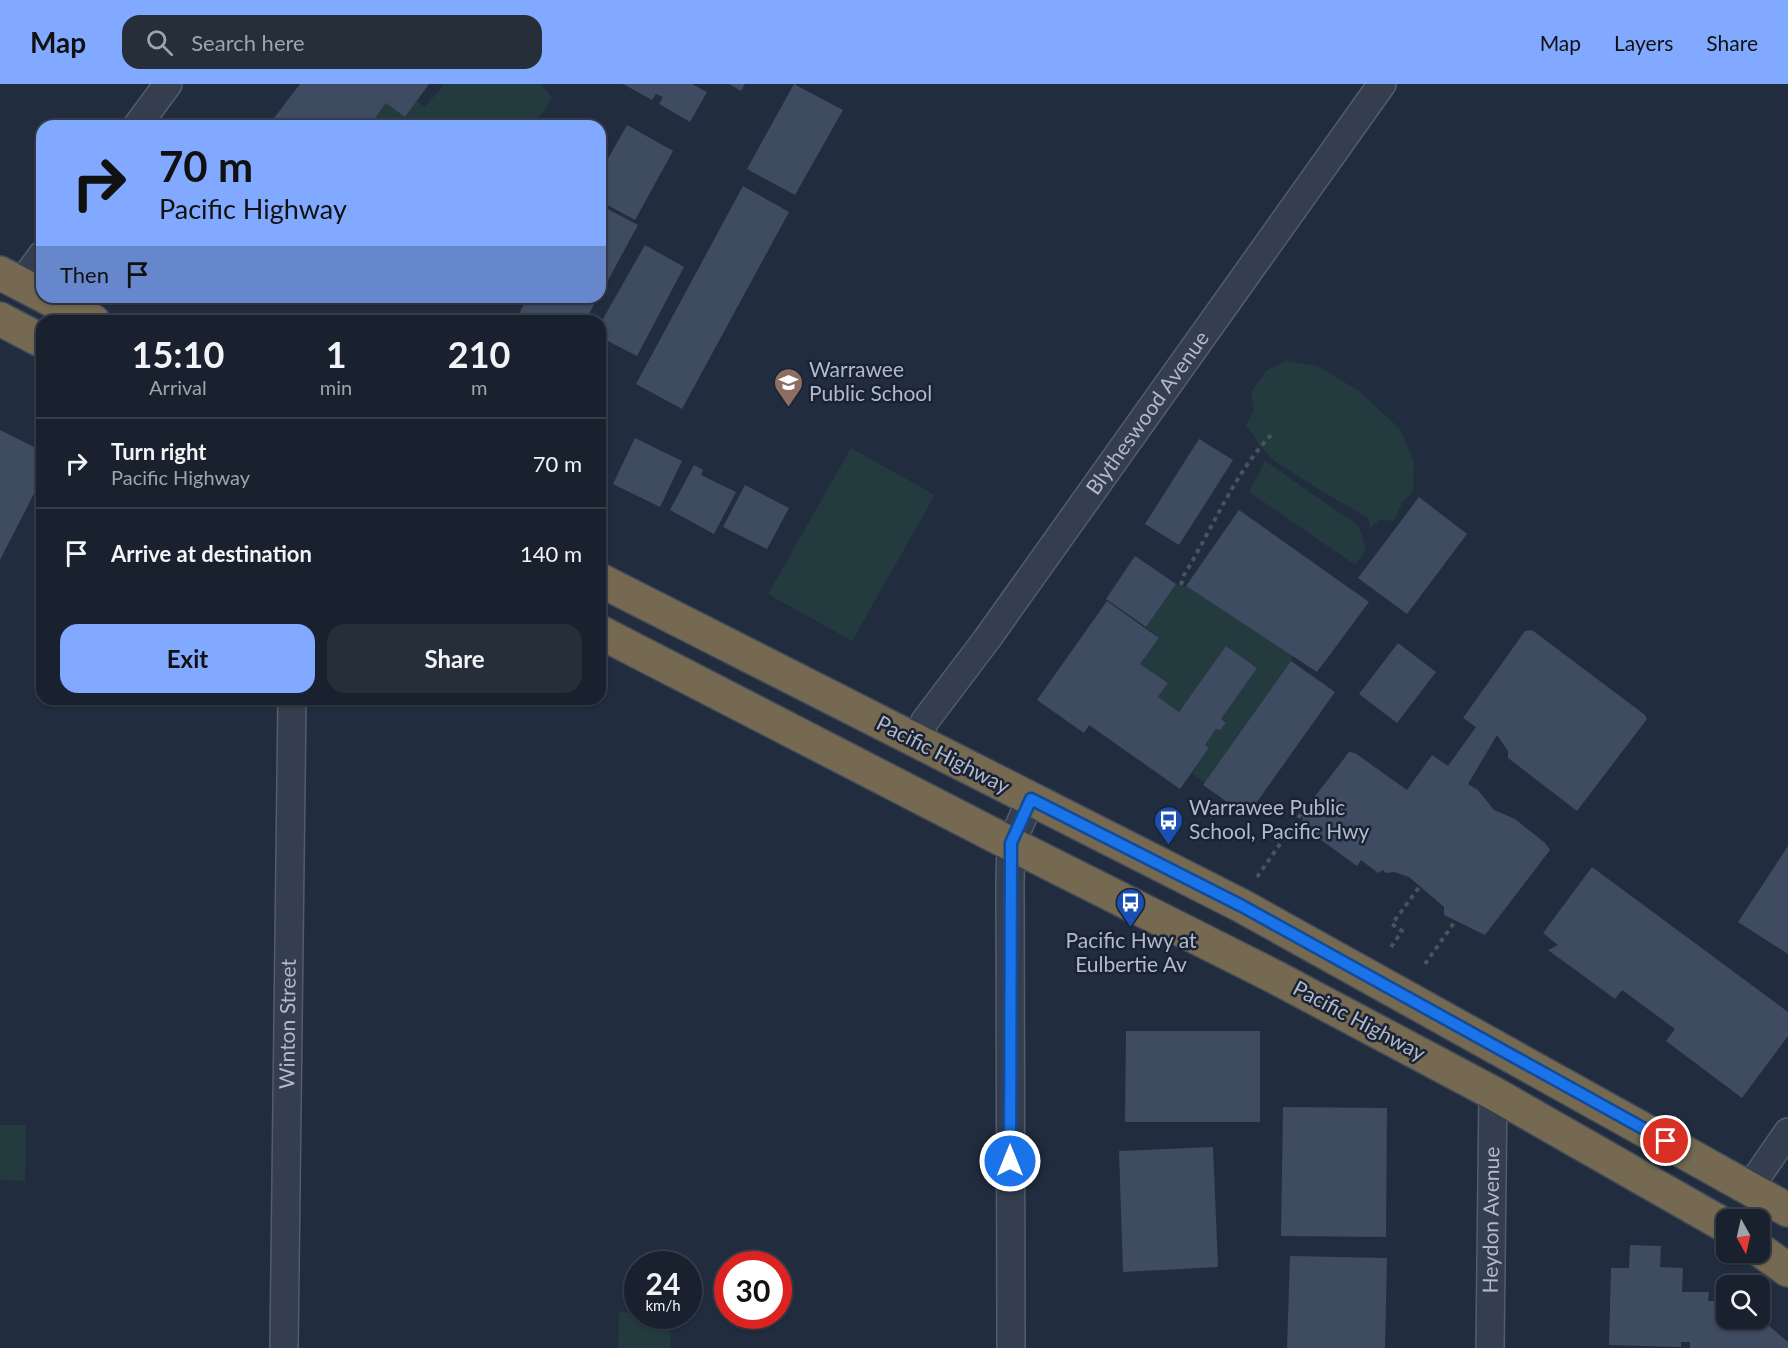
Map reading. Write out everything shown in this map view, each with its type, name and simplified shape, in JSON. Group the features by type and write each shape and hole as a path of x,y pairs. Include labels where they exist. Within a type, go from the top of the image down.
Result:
{"highway":[{"path":"58,303 81,315"},
{"path":"0,319 36,338"},
{"name":"Pacific Highway","path":"606,583 1242,906 1788,1210"},
{"name":"Pacific Highway","path":"606,635 1229,952 1493,1093 1716,1220"},
{"path":"1770,1257 1788,1270"}],"street":[{"path":"141,120 168,84"},
{"name":"Blytheswood Avenue","path":"916,741 925,721 994,629 1382,84"},
{"path":"27,287 36,268"},
{"name":"Winton Street","path":"284,1348 292,705"},
{"path":"1011,1348 1011,843 1031,799"},
{"name":"Heydon Avenue","path":"1490,1348 1493,1093"},
{"path":"1750,1187 1788,1132"}],"path":[{"path":"1181,585 1184,575 1246,465 1274,432"},
{"path":"1255,880 1300,814"},
{"path":"1391,947 1402,931 1392,924 1420,886"},
{"path":"1425,964 1456,920"}],"green space":[{"path":"444,84 541,84 552,98 537,120 373,120 386,103 405,117 416,101 425,107"},
{"path":"1285,361 1318,366 1359,391 1400,429 1414,461 1413,492 1401,503 1394,521 1380,520 1370,527 1368,518 1272,459 1260,446 1246,425 1254,411 1251,391 1266,371"},
{"path":"851,448 935,495 852,641 768,594"},
{"path":"1265,461 1359,526 1366,550 1355,565 1249,492"},
{"path":"1176,584 1186,586 1293,656 1205,783 1192,773 1209,749 1205,745 1216,729 1220,730 1226,723 1221,719 1257,668 1226,646 1179,712 1158,697 1168,683 1140,664 1159,638 1146,627"},
{"path":"0,1125 26,1125 25,1181 0,1180"},
{"path":"619,1312 624,1312 624,1329 671,1329 670,1348 618,1348"}],"building":[{"path":"300,84 429,84 405,117 386,103 373,120 277,120 274,118"},
{"path":"623,84 692,84 707,92 690,122 659,104 663,97 656,94 652,100"},
{"path":"729,84 745,84 741,91"},
{"path":"794,84 843,110 795,195 747,169"},
{"path":"627,125 673,151 635,220 606,204 606,162"},
{"path":"743,186 789,212 682,409 636,384"},
{"path":"606,208 638,225 606,284"},
{"path":"645,245 684,267 637,356 606,340 605,315"},
{"path":"525,303 595,303 588,315 518,315"},
{"path":"0,430 36,448 36,490 0,560"},
{"path":"635,438 682,461 660,507 613,484"},
{"path":"1199,439 1233,460 1179,545 1145,524"},
{"path":"694,465 703,470 701,475 736,492 714,534 670,510"},
{"path":"745,485 789,508 767,549 723,527"},
{"path":"1419,497 1467,534 1407,614 1358,578"},
{"path":"1239,510 1369,602 1317,672 1186,586"},
{"path":"1135,556 1176,584 1146,627 1106,599"},
{"path":"1107,601 1159,638 1140,664 1168,683 1158,697 1179,712 1226,646 1257,668 1221,719 1226,723 1220,730 1216,729 1205,745 1209,748 1180,789 1089,725 1084,733 1037,700"},
{"path":"1532,630 1645,715 1647,719 1577,811 1508,758 1508,751 1497,735 1468,784 1478,790 1494,810 1515,819 1545,843 1550,850 1485,935 1444,915 1444,907 1409,877 1394,872 1386,873 1383,870 1378,873 1361,860 1357,866 1302,826 1303,812 1349,752 1355,753 1407,790 1432,755 1448,766 1476,727 1463,718 1525,631"},
{"path":"1398,643 1436,672 1397,723 1359,694"},
{"path":"1291,661 1335,692 1247,816 1203,785"},
{"path":"1788,846 1788,954 1738,922"},
{"path":"1592,867 1788,1012 1788,1036 1742,1098 1666,1041 1675,1029 1622,990 1615,999 1548,950 1558,945 1543,933"},
{"path":"1126,1031 1260,1031 1260,1122 1125,1122"},
{"path":"1283,1107 1387,1108 1386,1237 1281,1236"},
{"path":"1213,1147 1218,1267 1123,1272 1119,1151"},
{"path":"1630,1245 1661,1246 1660,1267 1683,1268 1682,1292 1709,1292 1708,1301 1716,1301 1716,1329 1770,1329 1770,1327 1788,1342 1788,1348 1690,1348 1690,1342 1681,1342 1681,1347 1609,1345 1611,1268 1629,1268"},
{"path":"1290,1256 1387,1258 1385,1348 1287,1348"}],"place":[{"name":"Warrawee Public School","path":"788,408"},
{"name":"Warrawee Public School, Pacific Hwy","path":"1168,846"},
{"name":"Pacific Hwy at Eulbertie Av","path":"1131,928"}],"route":[{"path":"1010,1161 1011,843 1031,799 1242,906 1666,1141"}]}
